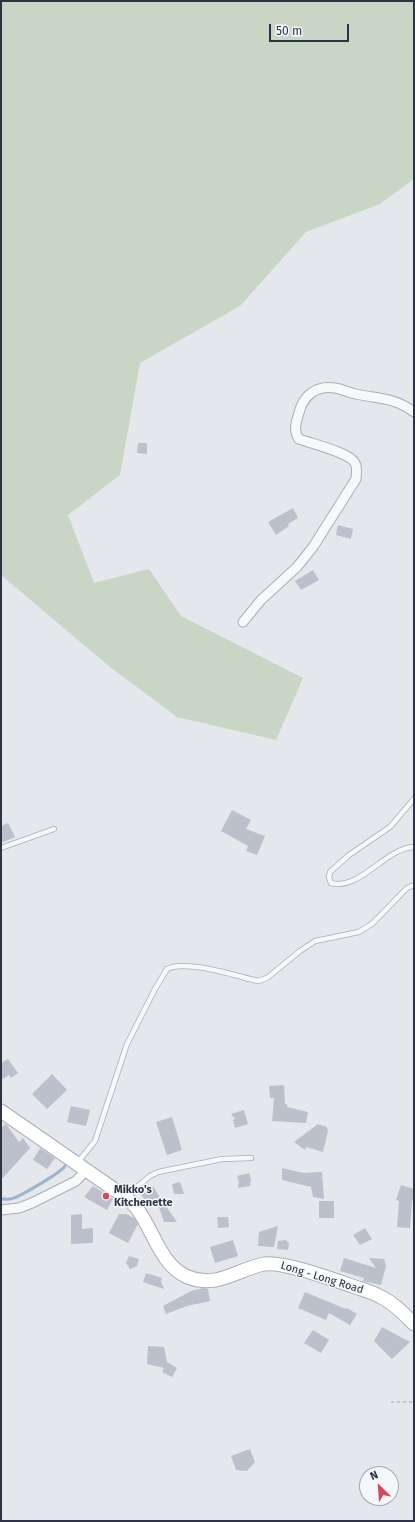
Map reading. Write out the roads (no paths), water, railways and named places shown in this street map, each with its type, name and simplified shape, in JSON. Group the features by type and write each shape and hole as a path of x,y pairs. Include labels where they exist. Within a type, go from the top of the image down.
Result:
{"main road":[{"name":"Long - Long Road","path":"1,1111 125,1197 139,1210 166,1258 176,1269 188,1277 198,1280 219,1280 262,1264 278,1264 320,1275 380,1296 393,1305 414,1324"}],"street":[{"path":"243,622 261,600 296,567 313,547 356,479 356,466 354,461 347,455 302,440 297,436 296,423 304,399 313,391 324,387 336,388 354,394 389,399 414,412"},
{"path":"1,1210 19,1208 32,1203 76,1181 82,1166"}],"lane":[{"path":"414,799 390,827 349,855 330,872 331,883 342,885 366,873 397,851 407,847 414,847"},
{"path":"1,848 54,829"},
{"path":"82,1166 95,1141 127,1044 167,969 190,965 258,981 261,980 266,978 312,943 359,932 373,923 407,888 414,885"},
{"path":"125,1197 150,1176 158,1172 222,1159 251,1158"}],"waterway":[{"path":"1,1199 11,1199 18,1196 50,1178 65,1166"}],"place":[{"name":"Mikko's Kitchenette","path":"106,1196"}]}
